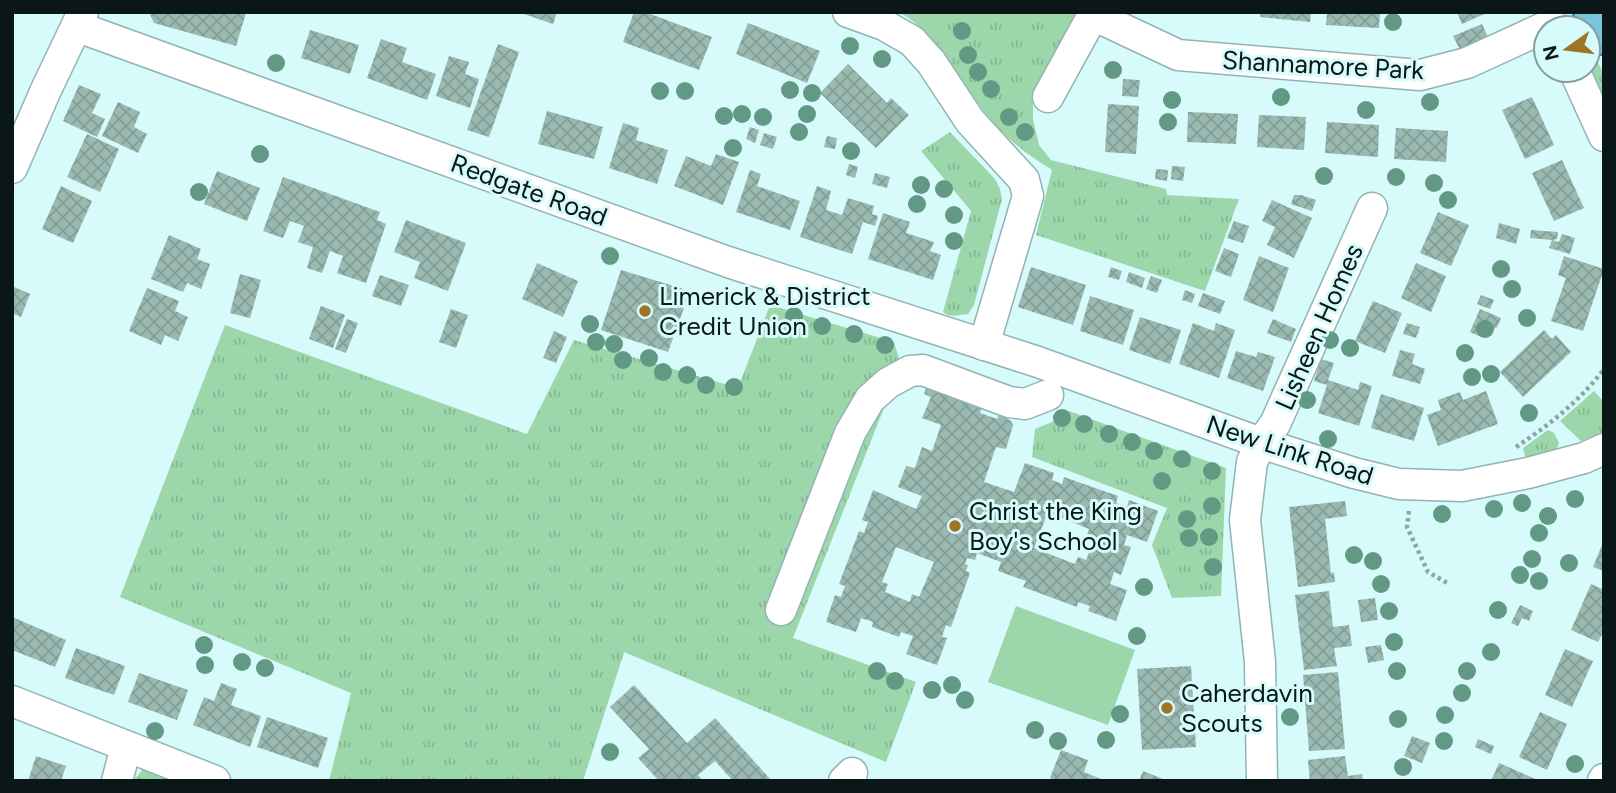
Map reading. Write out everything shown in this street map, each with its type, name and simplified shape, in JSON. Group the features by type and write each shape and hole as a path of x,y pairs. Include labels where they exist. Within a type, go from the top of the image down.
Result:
{"main road":[{"path":"1593,12 1604,35"}],"street":[{"path":"848,12 884,25 912,41 931,62 970,121 1024,180 1028,196 984,345"},
{"name":"Shannamore Park","path":"1048,97 1094,14 1178,55 1420,75 1467,63 1532,30"},
{"path":"12,168 80,20"},
{"name":"Redgate Road","path":"80,20 737,265 984,345"},
{"path":"1580,84 1604,136"},
{"name":"Lisheen Homes","path":"1262,781 1263,712 1260,662 1245,520 1252,462 1261,443 1275,424 1372,208"},
{"name":"New Link Road","path":"984,345 1261,443 1353,473 1399,484 1478,484 1584,458 1604,449"},
{"path":"781,610 850,433 870,399 888,383 910,371 923,370 1009,402 1025,404 1048,395"},
{"path":"12,701 215,781"},
{"path":"117,781 126,747"}],"path":[{"path":"1506,453 1551,421 1592,384 1604,369"},
{"path":"1411,485 1407,527 1428,572 1449,584"}],"green space":[{"path":"899,12 1079,12 1033,100 1033,119 1039,145 1051,160 1166,189 1167,195 1239,199 1205,291 1036,235 1052,170 1000,131 937,45"},
{"path":"1602,71 1604,75 1604,126 1592,84 1602,84"},
{"path":"950,132 995,179 1002,199 974,305 968,314 954,316 943,312 971,211 921,151"},
{"path":"770,305 894,342 901,365 793,638 916,682 886,762 624,652 583,781 329,781 351,693 120,597 225,325 527,434 574,340 738,388"},
{"path":"1594,391 1604,402 1604,432 1581,441 1560,421"},
{"path":"1066,410 1226,468 1221,596 1172,598 1152,545 1167,508 1032,457 1035,429 1052,422"},
{"path":"1548,430 1554,433 1559,443 1557,449 1530,459 1525,456 1523,448"},
{"path":"1016,606 1135,650 1108,725 988,682"},
{"path":"143,769 152,770 181,781 133,781"}],"building":[{"path":"149,12 246,13 236,46 154,23"},
{"path":"518,12 557,12 553,24"},
{"path":"634,12 645,12 712,37 699,70 623,42"},
{"path":"1261,12 1311,12 1310,22 1260,17"},
{"path":"1327,12 1380,12 1379,28 1326,25"},
{"path":"1457,12 1489,12 1462,24"},
{"path":"748,23 820,51 807,83 736,54"},
{"path":"1482,24 1488,37 1460,50 1453,36"},
{"path":"310,30 359,45 350,74 301,58"},
{"path":"381,39 407,48 402,62 436,74 427,100 367,78"},
{"path":"498,44 519,52 489,137 467,130"},
{"path":"449,56 469,62 465,74 479,79 470,108 436,96"},
{"path":"848,64 887,103 891,98 909,115 876,148 820,93"},
{"path":"1123,79 1140,80 1138,97 1122,96"},
{"path":"79,85 101,94 92,113 105,119 97,137 63,121"},
{"path":"1532,97 1554,145 1525,159 1502,110"},
{"path":"118,102 140,112 134,127 147,134 138,153 102,136"},
{"path":"1108,104 1139,106 1136,154 1105,152"},
{"path":"547,111 603,127 594,159 538,144"},
{"path":"1188,112 1238,114 1236,144 1187,142"},
{"path":"1259,115 1306,117 1304,150 1257,147"},
{"path":"1327,122 1379,125 1378,157 1325,153"},
{"path":"623,123 639,128 636,140 668,150 657,184 609,168"},
{"path":"750,127 759,130 755,143 746,139"},
{"path":"1396,128 1448,131 1446,162 1394,159"},
{"path":"764,133 777,137 773,149 760,145"},
{"path":"87,134 119,149 100,192 67,177"},
{"path":"827,136 837,138 835,149 824,147"},
{"path":"716,154 739,162 723,205 674,186 686,156 711,166"},
{"path":"1562,160 1584,208 1554,221 1532,173"},
{"path":"849,164 858,167 855,178 846,175"},
{"path":"1172,166 1185,167 1183,181 1171,179"},
{"path":"1156,169 1168,170 1167,181 1155,179"},
{"path":"750,170 761,174 757,186 800,201 790,230 736,212"},
{"path":"217,171 260,188 247,221 204,204"},
{"path":"875,173 890,177 887,188 872,184"},
{"path":"283,177 380,212 377,220 386,224 366,283 337,273 343,256 330,251 322,273 307,268 313,247 298,242 304,226 290,221 283,238 263,231"},
{"path":"61,186 92,201 73,243 42,229"},
{"path":"817,186 831,191 826,210 842,215 848,198 874,206 872,214 878,216 875,226 863,222 852,254 800,237"},
{"path":"1294,195 1316,200 1312,211 1291,204"},
{"path":"1272,200 1312,218 1294,258 1267,245 1275,227 1262,221"},
{"path":"1438,212 1469,225 1451,266 1420,253"},
{"path":"883,213 910,222 906,233 934,242 930,251 941,255 933,280 868,259"},
{"path":"406,220 466,243 448,291 414,278 420,262 394,252"},
{"path":"1234,221 1249,226 1243,243 1227,238"},
{"path":"1499,223 1520,229 1516,244 1496,238"},
{"path":"1531,230 1558,232 1557,239 1530,238"},
{"path":"1562,234 1575,238 1570,254 1549,248 1552,240 1559,242"},
{"path":"169,235 201,249 197,259 210,264 201,289 187,283 183,292 151,279"},
{"path":"1224,248 1239,254 1231,277 1215,271"},
{"path":"1259,256 1289,268 1273,312 1243,300"},
{"path":"1564,256 1604,269 1583,331 1551,321 1566,278 1558,275"},
{"path":"537,263 578,281 563,317 522,299"},
{"path":"1416,263 1446,276 1431,312 1401,298"},
{"path":"1031,267 1086,285 1073,325 1018,307"},
{"path":"1111,267 1122,271 1119,280 1108,277"},
{"name":"Limerick & District Credit Union","path":"621,270 690,291 668,352 601,330"},
{"path":"1129,272 1145,278 1142,288 1126,282"},
{"path":"240,274 261,280 250,318 230,313"},
{"path":"380,275 409,285 401,306 372,296"},
{"path":"1151,276 1162,280 1157,293 1146,289"},
{"path":"12,286 30,294 21,317 12,313"},
{"path":"147,288 179,301 175,311 188,317 178,341 165,335 161,345 129,331"},
{"path":"1185,290 1195,294 1192,303 1182,300"},
{"path":"1203,293 1225,301 1220,314 1198,306"},
{"path":"1481,295 1494,300 1490,309 1477,304"},
{"path":"1090,296 1134,310 1123,345 1080,331"},
{"path":"1373,301 1402,313 1385,353 1355,341"},
{"path":"321,306 345,315 333,348 309,339"},
{"path":"451,309 468,315 456,348 439,342"},
{"path":"1480,309 1501,318 1497,327 1481,337 1470,332"},
{"path":"1140,317 1181,330 1170,364 1129,350"},
{"path":"347,319 358,323 346,353 335,349"},
{"path":"1273,319 1296,329 1291,342 1267,333"},
{"path":"1193,323 1214,331 1216,323 1235,330 1219,378 1179,364"},
{"path":"1407,323 1420,327 1416,338 1403,334"},
{"path":"1544,330 1552,339 1556,335 1571,352 1523,397 1500,372"},
{"path":"554,331 567,337 556,363 543,358"},
{"path":"1400,350 1415,354 1412,364 1425,369 1420,384 1392,376"},
{"path":"1236,351 1256,357 1258,352 1275,357 1263,391 1227,378"},
{"path":"1321,359 1334,363 1328,380 1358,390 1360,382 1372,386 1359,426 1318,413 1327,385 1314,381"},
{"name":"Christ the King Boy's School","path":"927,386 982,408 980,413 997,419 1000,414 1011,421 1013,425 1006,449 996,447 984,482 1014,492 1025,463 1054,473 1052,480 1062,484 1064,477 1118,496 1116,503 1127,507 1129,500 1158,511 1147,542 1127,535 1124,545 1131,547 1121,575 1114,572 1110,584 1127,590 1116,621 1088,611 1090,606 1078,602 1077,607 1023,587 1026,581 998,571 1001,562 977,553 975,560 967,558 966,571 970,573 951,627 946,625 942,637 947,638 937,665 906,654 913,636 901,632 899,637 872,627 873,622 861,618 856,632 826,622 835,595 841,597 845,586 839,584 859,531 864,533 868,522 862,520 873,490 916,509 922,496 898,487 906,466 915,468 922,447 932,451 941,425 922,418 931,397 924,394","holes":["1048,512 1089,529 1087,535 1095,538 1086,560 1078,557 1075,564 1034,548","896,547 934,562 919,597 912,594 910,602 885,592 888,584 882,582"]},
{"path":"1486,391 1498,424 1438,446 1427,415 1441,410 1438,400 1460,392 1463,400"},
{"path":"1381,394 1424,408 1414,441 1371,428"},
{"path":"1345,501 1347,516 1325,519 1331,574 1334,572 1335,582 1298,587 1289,507"},
{"path":"1604,540 1604,571 1593,567"},
{"path":"1591,584 1604,590 1604,630 1598,642 1571,630"},
{"path":"1329,591 1333,627 1349,625 1352,646 1334,648 1337,666 1304,670 1295,595"},
{"path":"1375,598 1378,620 1361,622 1358,600"},
{"path":"1520,605 1533,611 1529,621 1522,618 1518,626 1511,623"},
{"path":"12,617 66,640 55,667 12,650"},
{"path":"1381,645 1384,660 1368,663 1365,647"},
{"path":"76,648 125,666 114,695 65,678"},
{"path":"1565,649 1593,661 1572,707 1545,695"},
{"name":"Caherdavin Scouts","path":"1191,666 1196,747 1142,750 1137,669"},
{"path":"1338,672 1345,749 1309,751 1303,675"},
{"path":"139,673 188,690 177,720 128,702"},
{"path":"221,683 237,689 231,705 261,716 250,747 193,725 204,697 214,701"},
{"path":"634,685 687,743 715,718 772,781 733,781 715,761 698,775 703,781 659,781 638,758 649,749 610,707"},
{"path":"1540,712 1567,724 1547,770 1519,757"},
{"path":"267,717 328,738 318,768 257,747"},
{"path":"1412,736 1430,743 1422,763 1404,756"},
{"path":"1478,739 1494,746 1491,754 1475,747"},
{"path":"1061,750 1088,760 1084,772 1106,781 1054,781 1050,778"},
{"path":"36,756 66,766 61,781 28,781"},
{"path":"1345,756 1348,776 1362,774 1363,781 1310,781 1308,760"},
{"path":"1499,763 1540,781 1491,781"},
{"path":"1143,771 1168,781 1139,781"}],"place":[{"name":"Limerick & District Credit Union","path":"645,311"},
{"name":"Christ the King Boy's School","path":"955,526"},
{"name":"Caherdavin Scouts","path":"1167,708"}]}
